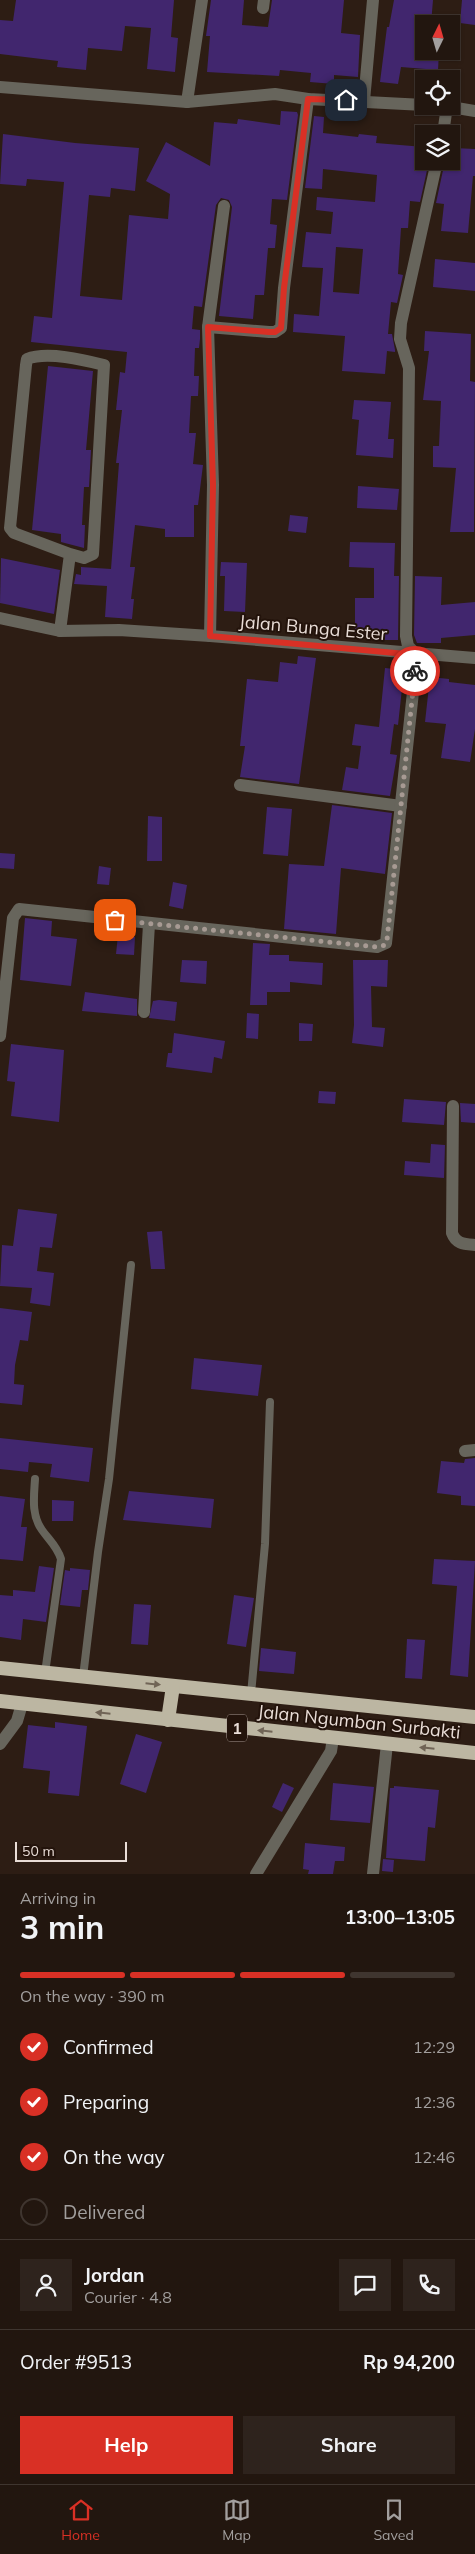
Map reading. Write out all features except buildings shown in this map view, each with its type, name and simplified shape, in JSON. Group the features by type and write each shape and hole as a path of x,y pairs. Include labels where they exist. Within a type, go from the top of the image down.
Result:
{"highway":[{"name":"Jalan Ngumban Surbakti","path":"0,1668 475,1717"},
{"path":"168,1720 173,1686"},
{"name":"Jalan Ngumban Surbakti","path":"0,1701 475,1753"}],"street":[{"path":"187,102 202,0"},
{"path":"364,101 374,0"},
{"path":"0,87 187,102 275,94 308,99 415,104"},
{"path":"208,327 269,332 275,332 281,328 284,288 308,99"},
{"path":"460,108 475,110"},
{"path":"0,1036 13,918 16,911 30,909 149,924 383,946 387,940 417,655 408,646 406,636 409,368 400,339 401,323 435,170"},
{"path":"210,636 213,485 208,327 224,206"},
{"path":"33,356 60,356 104,365 93,554 84,558 70,554 14,533 10,528 26,365 27,359 33,356"},
{"path":"60,631 70,554"},
{"name":"Jalan Bunga Ester","path":"0,618 60,631 119,630 210,636 417,655 475,658"},
{"path":"240,785 401,806"},
{"path":"144,1012 149,924"},
{"path":"453,1106 452,1233 456,1241 462,1244 475,1245"},
{"path":"0,1744 16,1721 22,1704"},
{"path":"256,1874 331,1751 333,1738"},
{"path":"374,1874 387,1744"}],"lane":[{"path":"83,1677 109,1479 131,1265"},
{"path":"251,1694 265,1544 270,1402"},
{"path":"35,1479 36,1518 41,1529 58,1548 61,1559 46,1673"}],"way so far":[{"path":"115,920 377,947 385,945 415,671"}],"route":[{"path":"346,100 308,99 284,288 281,328 275,332 269,332 208,327 213,485 210,636 417,655 415,671"}]}
